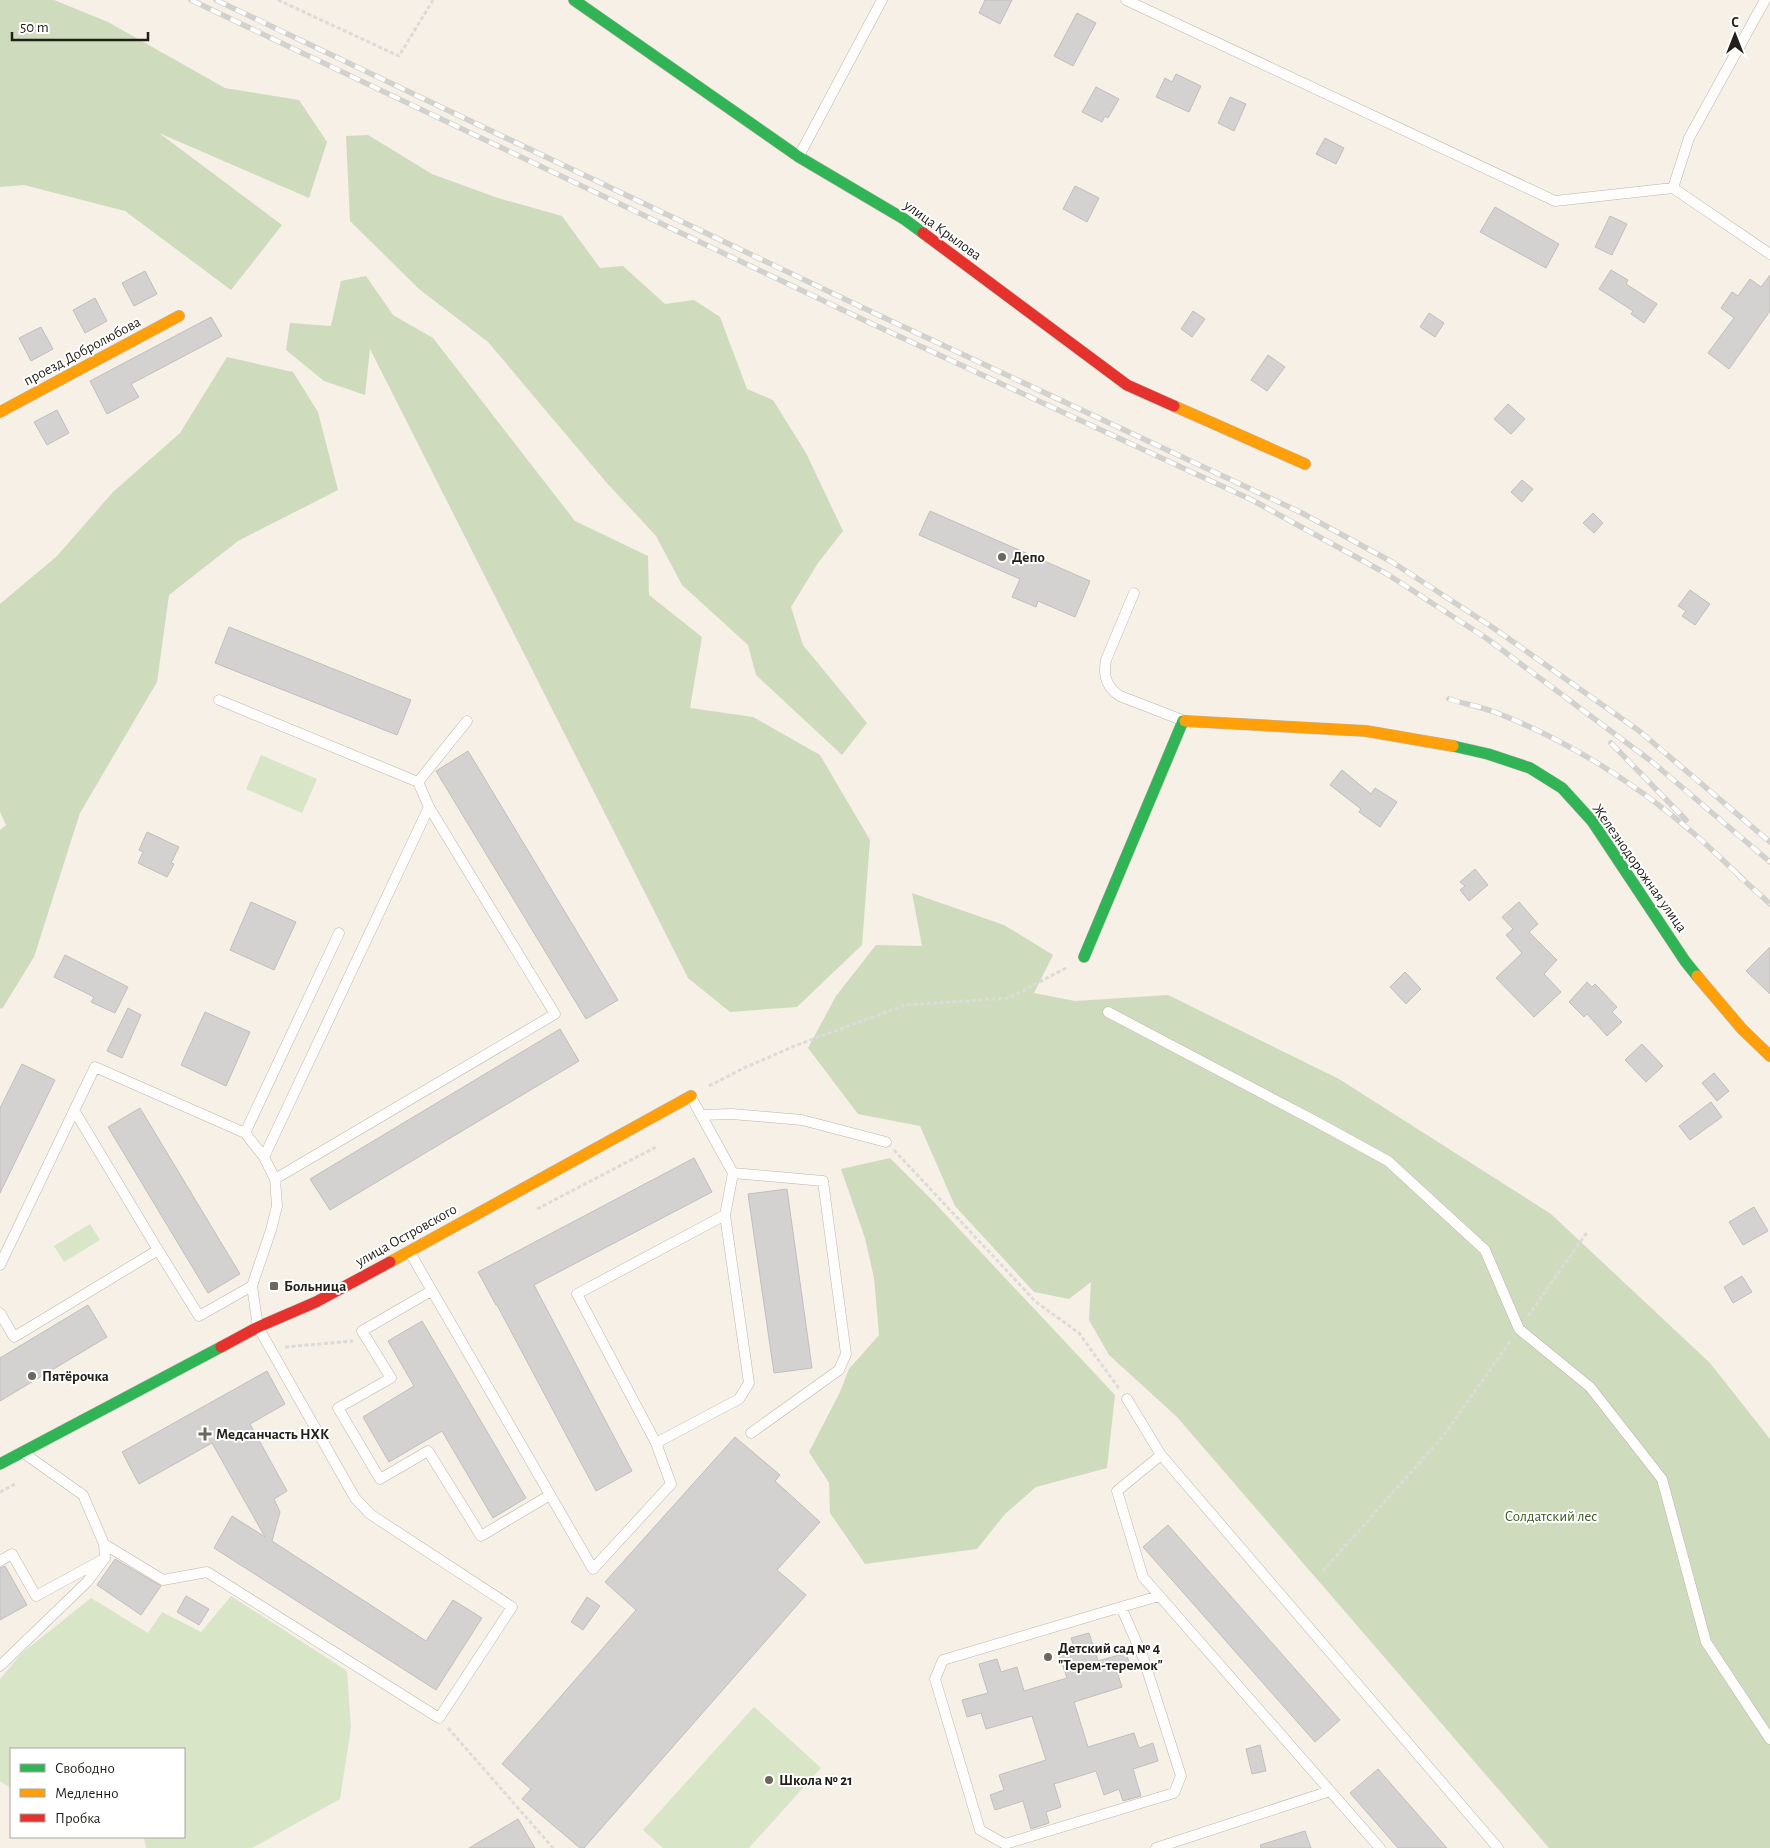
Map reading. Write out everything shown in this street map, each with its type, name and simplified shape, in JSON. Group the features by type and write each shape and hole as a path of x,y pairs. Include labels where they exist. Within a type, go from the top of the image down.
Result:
{"street":[{"name":"улица Крылова","path":"574,0 799,157 904,219 1127,385 1305,464"},
{"name":"проезд Добролюбова","path":"0,412 179,316"},
{"path":"1084,957 1183,720"},
{"name":"Железнодорожная улица","path":"1183,720 1366,731 1431,741 1488,754 1530,768 1562,788 1592,821 1686,961 1742,1029 1770,1056"},
{"name":"улица Островского","path":"0,1464 258,1327 316,1302 691,1096"}],"lane":[{"path":"799,157 882,0"},
{"path":"1126,0 1555,202 1673,188 1770,254"},
{"path":"1673,188 1689,138 1765,0"},
{"path":"1134,593 1106,660 1104,668 1107,682 1114,692 1120,696 1183,720"},
{"path":"220,700 418,782 429,806 555,1014 275,1179"},
{"path":"418,782 467,720"},
{"path":"264,1157 429,806"},
{"path":"245,1133 339,933"},
{"path":"1108,1012 1315,1120 1388,1161 1485,1250 1518,1330 1590,1387 1662,1479 1706,1642 1770,1739"},
{"path":"0,1265 95,1067 245,1133 264,1157 275,1179 275,1214 252,1286 258,1327 355,1498 370,1514 512,1607 439,1718 206,1572 163,1580 104,1544"},
{"path":"656,1443 738,1399 750,1383 725,1215 733,1173 691,1096"},
{"path":"74,1110 199,1316 252,1286"},
{"path":"701,1115 732,1114 802,1120 886,1142"},
{"path":"733,1173 823,1181 846,1354 839,1370 751,1433"},
{"path":"409,1250 593,1569 670,1484 656,1443 577,1294 725,1215"},
{"path":"0,1313 14,1337 158,1250"},
{"path":"431,1291 362,1331 391,1378 338,1408 380,1479 428,1451 481,1536 550,1495"},
{"path":"1127,1399 1161,1454 1498,1848"},
{"path":"0,1666 87,1582 105,1558 104,1544 83,1495 23,1452"},
{"path":"1161,1454 1117,1491 1143,1577 1380,1848"},
{"path":"0,1560 12,1554 36,1596 105,1558"},
{"path":"1121,1607 1143,1657 1181,1776 1174,1793 1005,1844 980,1830 935,1679 943,1660 1121,1607 1159,1596"},
{"path":"1156,1848 1330,1791"}],"path":[{"path":"278,0 399,56 432,0"},
{"path":"691,1096 744,1068 797,1044 904,1006 1009,998 1058,974 1084,957"},
{"path":"886,1142 1036,1302 1079,1333 1127,1399"},
{"path":"1323,1571 1444,1435 1588,1231"},
{"path":"270,1348 367,1340"},
{"path":"0,1492 23,1480"},
{"path":"439,1718 553,1848"}],"green space":[{"path":"0,0 54,0 108,22 225,88 299,100 327,142 309,198 159,133 282,225 231,290 125,211 24,185 0,187"},
{"path":"368,135 432,174 498,198 562,216 600,268 623,266 665,304 694,300 720,317 747,389 773,400 806,453 843,531 818,563 791,607 803,645 867,723 842,755 756,675 748,645 682,585 656,536 606,482 488,342 419,289 350,221 346,136"},
{"path":"366,276 393,315 433,338 575,521 648,556 649,595 702,637 690,708 753,717 820,755 870,840 862,945 797,1007 730,1012 688,978 370,349 365,395 324,381 286,350 290,323 331,326 341,281"},
{"path":"227,357 293,372 318,412 338,490 238,541 169,595 157,682 80,813 34,957 2,1009 0,1008 0,830 6,825 0,812 0,604 57,556 113,492 180,433"},
{"path":"261,755 317,779 302,813 246,789"},
{"name":"Солдатский лес","path":"912,893 1004,925 1053,955 1034,993 1075,1001 1168,995 1339,1079 1551,1214 1710,1363 1770,1439 1770,1848 1549,1848 1177,1417 1109,1355 1089,1320 1091,1282 1069,1299 1034,1292 955,1206 920,1126 858,1114 808,1048 836,996 876,945 922,946"},
{"path":"890,1158 931,1199 1115,1395 1107,1468 1036,1487 1005,1514 977,1549 865,1564 830,1513 829,1483 809,1452 840,1392 849,1369 879,1335 874,1278 865,1238 841,1169"},
{"path":"90,1224 100,1240 64,1262 54,1246"},
{"path":"231,1596 347,1671 351,1727 340,1799 252,1848 146,1848 144,1838 185,1838 185,1748 10,1748 10,1787 0,1781 0,1679 22,1653 91,1598 148,1633 162,1612 201,1632"},
{"path":"754,1707 821,1768 749,1848 663,1848 643,1830"}],"building":[{"path":"985,0 1012,0 1000,24 979,13"},
{"path":"1077,13 1096,23 1073,66 1054,56"},
{"path":"1176,74 1201,86 1189,112 1156,97 1165,78 1172,82"},
{"path":"1096,87 1119,99 1108,118 1105,116 1102,122 1082,112"},
{"path":"1230,97 1246,104 1234,131 1218,123"},
{"path":"1325,138 1344,148 1336,164 1316,154"},
{"path":"1075,186 1099,198 1087,222 1063,209"},
{"path":"1495,207 1559,244 1546,268 1480,232"},
{"path":"1610,216 1627,224 1612,255 1595,247"},
{"path":"1611,270 1628,280 1626,284 1657,304 1644,323 1631,314 1633,311 1599,289"},
{"path":"145,271 157,294 134,306 122,283"},
{"path":"1770,275 1770,311 1729,369 1708,353 1734,318 1721,308 1732,292 1738,296 1750,279 1761,287"},
{"path":"95,298 107,321 85,333 73,310"},
{"path":"1193,311 1205,319 1192,337 1181,329"},
{"path":"1429,313 1444,323 1435,337 1420,327"},
{"path":"211,317 222,336 131,384 139,397 107,414 90,381"},
{"path":"41,327 53,349 31,361 19,338"},
{"path":"1268,355 1285,367 1267,391 1251,380"},
{"path":"1508,404 1525,419 1511,434 1494,419"},
{"path":"57,410 69,433 47,445 34,422"},
{"path":"1522,480 1533,489 1522,502 1511,492"},
{"name":"Депо","path":"930,511 1090,581 1075,617 1038,601 1036,607 1012,597 1020,579 919,535"},
{"path":"1593,513 1603,523 1594,533 1583,523"},
{"path":"1690,590 1710,604 1695,625 1682,616 1686,611 1678,606"},
{"path":"229,627 411,700 397,735 215,663"},
{"path":"468,751 618,1000 586,1019 436,771"},
{"path":"1342,770 1371,794 1375,788 1397,802 1380,827 1359,812 1361,809 1330,785"},
{"path":"147,832 179,847 171,863 174,864 167,877 138,863 143,852 139,850"},
{"path":"1475,869 1488,885 1469,901 1460,890 1465,886 1460,882"},
{"path":"251,902 296,922 274,970 230,950"},
{"path":"1519,902 1538,924 1529,932 1557,960 1544,974 1561,992 1534,1017 1496,978 1522,953 1506,935 1513,929 1502,917"},
{"path":"1770,947 1770,994 1746,971"},
{"path":"65,955 128,987 115,1013 91,1002 94,997 54,977"},
{"path":"1405,972 1421,989 1406,1004 1390,987"},
{"path":"1587,982 1592,987 1595,984 1617,1007 1612,1012 1622,1022 1607,1036 1587,1014 1584,1017 1569,1002"},
{"path":"128,1008 141,1015 122,1058 107,1051"},
{"path":"205,1012 250,1032 226,1086 181,1065"},
{"path":"560,1029 579,1061 330,1210 310,1179"},
{"path":"1642,1044 1663,1066 1646,1082 1625,1060"},
{"path":"22,1064 55,1080 0,1193 0,1108"},
{"path":"1714,1073 1729,1091 1717,1101 1702,1083"},
{"path":"1711,1102 1722,1117 1690,1140 1679,1126"},
{"path":"140,1108 240,1274 208,1293 108,1127"},
{"path":"694,1158 712,1192 534,1285 632,1471 596,1491 478,1272"},
{"path":"787,1189 812,1368 774,1373 748,1194"},
{"path":"1754,1207 1768,1231 1743,1245 1729,1222"},
{"path":"1742,1276 1752,1292 1733,1303 1724,1287"},
{"path":"88,1305 107,1337 0,1401 0,1358"},
{"path":"422,1321 526,1498 493,1518 442,1431 389,1462 363,1417 414,1386 388,1341"},
{"path":"267,1371 285,1404 250,1424 287,1491 274,1499 280,1512 272,1541 426,1641 453,1600 482,1618 436,1690 214,1548 232,1516 265,1537 212,1443 139,1484 122,1452"},
{"path":"735,1437 780,1475 775,1481 820,1522 777,1570 806,1595 584,1848 580,1848 522,1799 531,1789 502,1764 636,1610 605,1582"},
{"path":"1168,1525 1340,1720 1315,1742 1143,1547"},
{"path":"115,1559 161,1586 141,1615 97,1585"},
{"path":"5,1566 27,1605 0,1620 0,1568"},
{"path":"186,1596 209,1609 199,1625 177,1612"},
{"path":"587,1597 600,1606 583,1630 571,1622"},
{"path":"1089,1633 1098,1661 1126,1653 1131,1668 1117,1672 1122,1687 1074,1702 1088,1747 1134,1733 1139,1748 1153,1743 1158,1761 1133,1769 1141,1796 1123,1801 1119,1789 1104,1795 1096,1771 1054,1784 1061,1807 1046,1812 1049,1823 1031,1829 1023,1801 995,1810 990,1795 1004,1790 999,1775 1046,1760 1032,1716 986,1729 981,1713 967,1717 962,1700 988,1693 979,1664 997,1659 1001,1672 1017,1667 1024,1691 1067,1678 1059,1655 1075,1650 1071,1638"},
{"path":"1260,1745 1266,1771 1252,1774 1246,1749"},
{"path":"1378,1769 1447,1848 1398,1848 1350,1793"},
{"path":"518,1819 535,1848 469,1848"},
{"path":"1305,1831 1311,1848 1261,1848 1260,1845"}],"railway":[{"path":"191,0 866,321 1252,500 1387,574 1486,638 1651,761 1770,862"},
{"path":"216,0 874,313 1302,513 1392,562 1492,627 1638,730 1770,842"},
{"path":"1449,699 1491,711 1523,724 1599,764 1670,814 1743,879"},
{"path":"1611,743 1686,820"},
{"path":"1737,874 1770,904"}],"traffic: fast":[{"path":"574,0 799,157 904,219 923,233"},
{"path":"1084,957 1183,721 1185,721"},
{"path":"1453,746 1488,754 1530,768 1562,788 1592,821 1685,961 1697,976"},
{"path":"0,1464 221,1347"}],"traffic: slow":[{"path":"0,412 179,316"},
{"path":"1174,406 1305,464"},
{"path":"1185,721 1366,731 1453,746"},
{"path":"1697,976 1742,1029 1770,1056"},
{"path":"390,1262 691,1096"}],"traffic: jam":[{"path":"923,233 1127,385 1174,406"},
{"path":"221,1347 258,1327 316,1302 390,1262"}],"place":[{"name":"Депо","path":"1002,557"},
{"name":"Больница","path":"274,1286"},
{"name":"Пятёрочка","path":"32,1376"},
{"name":"Медсанчасть НХК","path":"205,1434"},
{"name":"Детский сад № 4 \"Терем-теремок\"","path":"1048,1657"},
{"name":"Школа № 21","path":"769,1780"}]}
